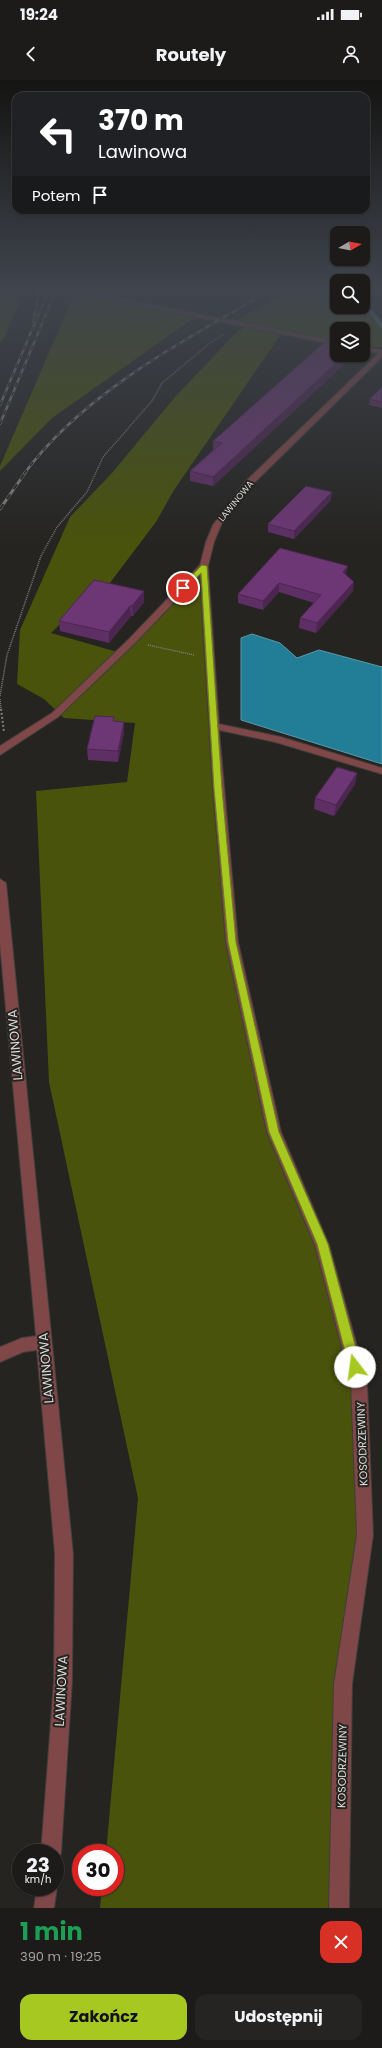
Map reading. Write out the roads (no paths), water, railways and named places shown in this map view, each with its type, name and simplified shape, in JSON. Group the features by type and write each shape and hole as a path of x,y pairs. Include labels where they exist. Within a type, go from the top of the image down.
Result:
{"street":[{"name":"LAWINOWA","path":"0,752 8,744 54,716 132,641 204,566 210,542 217,525 247,485 359,375"},
{"name":"KOSODRZEWINY","path":"204,566 214,726 232,942 274,1132 322,1244 360,1382 365,1535 344,1684 339,1908"},
{"path":"214,726 242,730 265,736 382,771"},
{"name":"LAWINOWA","path":"0,883 64,1554 63,1681 52,1844"},
{"path":"0,1355 22,1344 44,1342"},
{"path":"44,1908 46,1896"}],"water":[{"path":"252,634 280,643 297,658 319,650 382,667 382,764 241,720 241,638"}],"railway":[{"path":"0,405 13,375"},
{"path":"0,424 20,375"},
{"path":"24,474 48,445 76,418 106,393 131,375"},
{"path":"0,509 25,473"}]}
